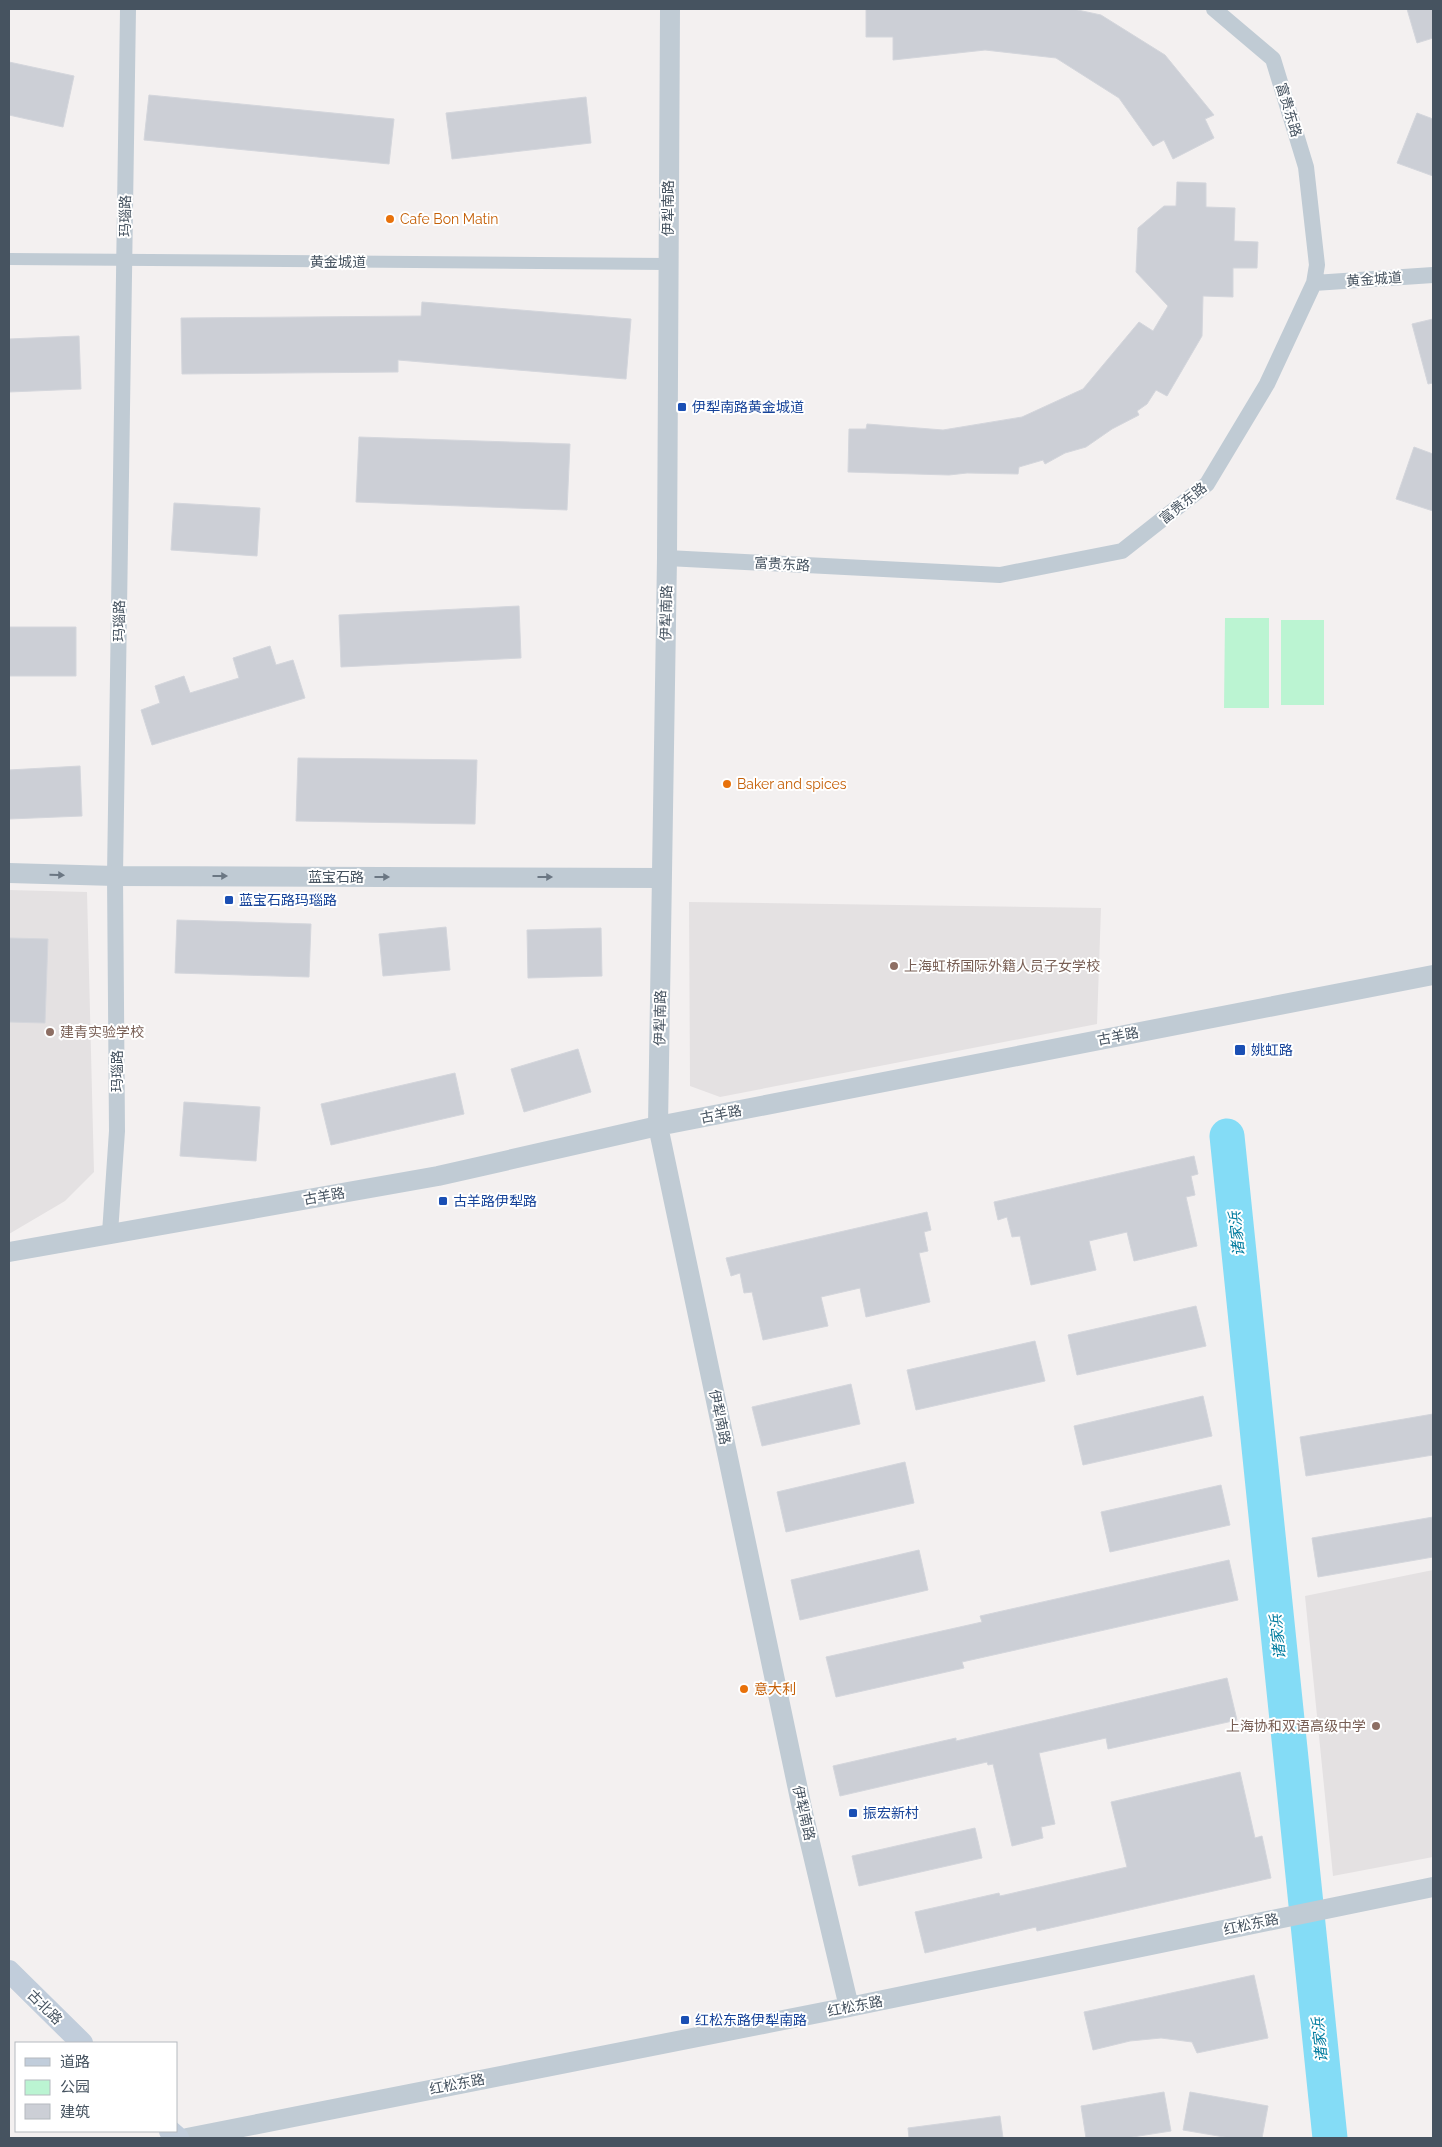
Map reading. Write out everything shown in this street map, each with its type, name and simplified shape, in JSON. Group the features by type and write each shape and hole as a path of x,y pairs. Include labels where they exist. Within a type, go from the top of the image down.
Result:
{"main road":[{"name":"古北路","path":"9,1971 81,2042"}],"street":[{"name":"玛瑙路","path":"110,1233 117,1130 115,876 128,9"},
{"name":"伊犁南路","path":"670,9 666,558 658,1126 803,1813 849,2007"},
{"name":"富贵东路","path":"666,558 1000,575 1122,551 1207,484 1267,384 1314,283 1317,265 1306,167 1273,59 1214,9"},
{"name":"黄金城道","path":"9,259 668,264"},
{"name":"黄金城道","path":"1314,283 1433,275"},
{"name":"蓝宝石路","path":"9,873 115,876 662,878"},
{"name":"古羊路","path":"9,1252 438,1176 658,1126 1433,975"},
{"name":"红松东路","path":"187,2138 849,2007 1433,1887"}],"shaded area":[{"name":"建青实验学校","path":"9,890 87,892 94,1172 65,1201 9,1234"},
{"name":"上海虹桥国际外籍人员子女学校","path":"689,902 1101,908 1097,1024 720,1097 690,1086"},
{"name":"上海协和双语高级中学","path":"1433,1570 1433,1857 1333,1876 1305,1596"}],"green space":[{"path":"1225,618 1269,618 1269,708 1224,708"},
{"path":"1281,620 1324,620 1324,705 1281,705"}],"building":[{"path":"866,9 1073,9 1101,15 1165,55 1214,115 1205,119 1214,138 1173,159 1164,140 1153,146 1119,98 1056,58 985,50 893,60 893,37 866,37"},
{"path":"1407,9 1433,9 1433,38 1417,43"},
{"path":"9,62 74,76 63,127 9,115"},
{"path":"149,95 394,119 389,164 144,140"},
{"path":"586,97 591,143 452,159 446,113"},
{"path":"1417,113 1433,119 1433,176 1397,163"},
{"path":"1177,182 1206,183 1206,207 1235,208 1234,241 1258,242 1257,268 1233,268 1233,297 1203,296 1202,336 1167,396 1156,390 1147,404 1137,411 1139,415 1112,429 1086,447 1065,453 1045,464 1043,460 1019,467 1018,474 967,473 949,475 848,472 849,429 866,429 867,424 943,430 1022,417 1083,389 1139,322 1153,331 1168,306 1136,272 1138,228 1164,206 1176,206"},
{"path":"422,302 631,319 626,379 398,360 398,372 182,374 181,318 421,316"},
{"path":"1433,319 1433,383 1428,384 1412,324"},
{"path":"79,336 81,389 9,392 9,339"},
{"path":"359,437 570,444 567,510 356,502"},
{"path":"1414,447 1433,454 1433,511 1396,499"},
{"path":"174,503 260,508 257,556 171,550"},
{"path":"519,606 521,658 341,667 339,615"},
{"path":"9,627 76,627 76,676 9,676"},
{"path":"270,646 276,665 293,660 305,698 152,745 141,710 160,703 155,686 184,676 190,693 239,678 233,658"},
{"path":"298,758 477,760 475,824 296,821"},
{"path":"80,766 82,816 9,819 9,770"},
{"path":"177,920 311,924 309,977 175,973"},
{"path":"446,927 450,970 383,976 379,934"},
{"path":"601,928 602,976 528,978 527,930"},
{"path":"9,938 48,939 45,1023 9,1022"},
{"path":"578,1049 591,1092 524,1112 511,1069"},
{"path":"455,1073 464,1114 331,1145 321,1104"},
{"path":"184,1102 260,1107 256,1161 180,1156"},
{"path":"1194,1156 1198,1174 1191,1176 1195,1195 1186,1197 1197,1246 1134,1261 1127,1232 1089,1241 1096,1270 1031,1285 1020,1236 1012,1237 1007,1217 998,1220 994,1202"},
{"path":"927,1212 931,1230 924,1232 928,1251 919,1253 930,1302 866,1317 860,1288 821,1297 828,1326 763,1340 752,1292 744,1293 740,1273 731,1276 726,1258"},
{"path":"1196,1306 1206,1346 1077,1375 1068,1335"},
{"path":"1035,1341 1045,1381 916,1410 907,1370"},
{"path":"851,1384 860,1424 762,1446 752,1407"},
{"path":"1203,1396 1212,1436 1083,1465 1074,1426"},
{"path":"1433,1414 1433,1455 1306,1476 1300,1437"},
{"path":"905,1462 914,1503 786,1532 777,1492"},
{"path":"1221,1485 1230,1525 1110,1552 1101,1512"},
{"path":"1433,1517 1433,1557 1318,1577 1312,1538"},
{"path":"919,1550 928,1590 800,1620 791,1580"},
{"path":"1229,1560 1238,1600 962,1662 964,1668 836,1697 826,1657 982,1622 980,1616"},
{"path":"1227,1678 1237,1720 1108,1749 1106,1738 1039,1753 1055,1824 1041,1827 1043,1838 1012,1846 993,1764 988,1765 987,1762 840,1796 833,1766 956,1738 956,1741"},
{"path":"1240,1772 1255,1838 1262,1836 1271,1878 1037,1931 1036,1927 925,1953 915,1912 999,1893 1000,1896 1127,1867 1111,1802"},
{"path":"975,1828 982,1858 859,1886 852,1856"},
{"path":"1254,1975 1268,2038 1197,2053 1192,2042 1161,2038 1130,2041 1093,2050 1084,2012"},
{"path":"1164,2092 1171,2131 1126,2138 1086,2138 1081,2106"},
{"path":"1190,2092 1268,2106 1262,2138 1230,2138 1183,2130"},
{"path":"1000,2116 1003,2138 909,2138 908,2128"}],"waterway":[{"name":"诸家浜","path":"1227,1136 1330,2138"}],"place":[{"name":"Cafe Bon Matin","path":"390,219"},
{"name":"伊犁南路黄金城道","path":"682,407"},
{"name":"Baker and spices","path":"727,784"},
{"name":"蓝宝石路玛瑙路","path":"229,900"},
{"name":"上海虹桥国际外籍人员子女学校","path":"894,966"},
{"name":"建青实验学校","path":"50,1032"},
{"name":"姚虹路","path":"1240,1050"},
{"name":"古羊路伊犁路","path":"443,1201"},
{"name":"意大利","path":"744,1689"},
{"name":"上海协和双语高级中学","path":"1376,1726"},
{"name":"振宏新村","path":"853,1813"},
{"name":"红松东路伊犁南路","path":"685,2020"}]}
